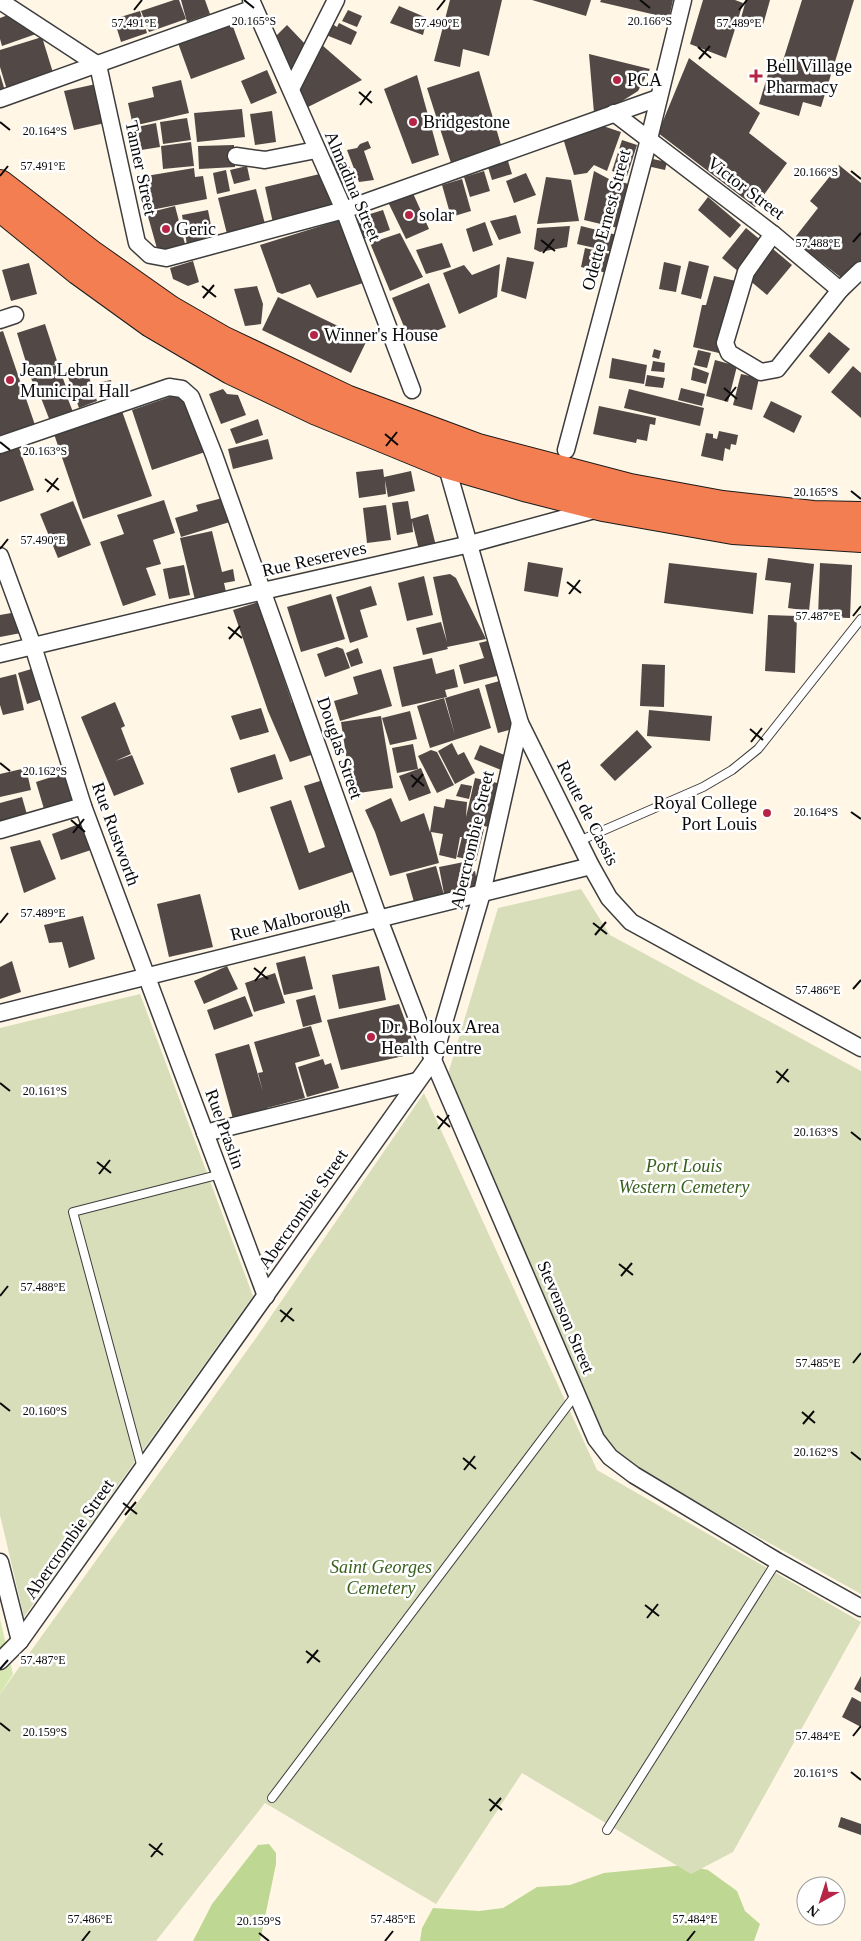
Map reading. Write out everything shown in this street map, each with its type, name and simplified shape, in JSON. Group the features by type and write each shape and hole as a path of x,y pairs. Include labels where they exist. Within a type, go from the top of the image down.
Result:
{"highway":[{"path":"0,170 170,310"},
{"path":"0,184 92,255 170,310 222,340 346,399 478,448 630,488 722,505 813,514 861,516"},
{"path":"0,207 79,271 151,323 231,370 317,411"},
{"path":"0,230 107,310 172,350 228,379 317,411 446,464 603,507 734,530 861,538"}],"street":[{"path":"291,89 336,0"},
{"name":"Odette Ernest Street","path":"566,450 649,139 683,0"},
{"path":"0,1 98,65"},
{"path":"0,100 98,65 253,4"},
{"name":"Almadina Street","path":"253,4 344,210 412,390"},
{"name":"Tanner Street","path":"98,65 137,243 150,255 166,258 344,210 658,98"},
{"name":"Victor Street","path":"614,113 773,234 840,290"},
{"path":"236,156 266,160 316,150"},
{"path":"773,234 746,272 725,343 729,353 761,372 777,368 840,290 861,270"},
{"path":"0,445 169,387 182,389 191,397 263,591"},
{"name":"Route de Cassis","path":"446,464 520,723 608,898 631,922 861,1048"},
{"name":"Rue Resereves","path":"0,654 470,544 603,507"},
{"path":"0,556 34,646"},
{"name":"Douglas Street","path":"263,591 379,919"},
{"name":"Rue Rustworth","path":"34,646 83,806 147,976"},
{"name":"Abercrombie Street","path":"0,1661 20,1641 433,1060 482,893 520,723"},
{"path":"0,830 83,806"},
{"name":"Rue Malborough","path":"0,1013 591,866"},
{"name":"Stevenson Street","path":"379,919 433,1060 596,1439 610,1457 634,1476 777,1561 861,1608"},
{"name":"Rue Praslin","path":"147,976 266,1296"},
{"path":"205,1133 417,1081"},
{"path":"0,1562 20,1641"}],"lane":[{"path":"579,841 702,787 732,770 758,749 861,619"},
{"path":"142,1470 72,1212 221,1174"},
{"path":"272,1798 577,1394"},
{"path":"607,1830 777,1561"}],"green space":[{"name":"Port Louis Western Cemetery","path":"581,889 610,935 861,1071 861,1594 607,1453 448,1074 498,908"},
{"path":"140,994 253,1296 24,1617 0,1515 0,1028"},
{"name":"Saint Georges Cemetery","path":"424,1093 597,1470 861,1622 733,1852 691,1874 522,1773 436,1904 265,1803 156,1941 0,1941 0,1694 256,1338"},
{"path":"0,1619 13,1674 0,1694"},
{"path":"269,1844 276,1853 276,1864 260,1941 193,1941 212,1904 258,1845"},
{"path":"685,1865 708,1870 737,1891 745,1911 760,1924 754,1941 420,1941 422,1928 433,1908 479,1911 503,1908 537,1887 570,1885 604,1873"}],"building":[{"path":"179,0 186,19 149,32 141,11"},
{"path":"181,0 205,0 210,14 187,22"},
{"path":"450,0 502,0 489,56 463,49 460,67 434,61"},
{"path":"532,0 591,0 586,16"},
{"path":"601,0 673,0 669,18 600,2"},
{"path":"703,0 735,0 743,3 726,58 690,44"},
{"path":"746,0 770,0 763,25 741,18"},
{"path":"802,0 854,0 821,107 803,102 799,116 759,104 771,64 781,67"},
{"path":"399,6 427,18 423,35 390,23"},
{"path":"348,10 362,16 357,27 342,21"},
{"path":"140,11 147,33 121,42 114,19"},
{"path":"8,15 36,34 2,46 0,18"},
{"path":"331,23 337,27 339,23 357,32 351,45 326,35"},
{"path":"232,24 245,59 191,79 178,43"},
{"path":"287,25 307,46 294,70 285,69 273,39"},
{"path":"42,37 54,76 7,90 0,67 0,50"},
{"path":"322,45 362,80 306,108 295,85"},
{"name":"PCA","path":"589,54 650,69 638,91 616,105 594,113"},
{"path":"689,58 760,113 749,133 787,163 755,207 658,133"},
{"path":"267,70 277,93 251,104 241,81"},
{"path":"479,71 501,145 451,163 427,88"},
{"path":"0,74 5,91 0,92"},
{"name":"Bridgestone","path":"417,75 439,155 412,164 384,89"},
{"path":"181,80 189,113 133,126 128,103 154,97 152,87"},
{"path":"96,84 105,123 74,130 64,91"},
{"path":"242,109 245,137 197,142 194,113"},
{"path":"272,111 276,142 255,145 250,114"},
{"path":"187,118 191,140 163,144 160,122"},
{"path":"156,123 160,147 135,151 132,128"},
{"path":"603,126 621,132 607,171 594,165 587,173 574,175 563,138"},
{"path":"622,140 637,145 627,176 612,171"},
{"path":"368,141 371,148 364,151 374,180 359,182 347,150 357,148 360,144"},
{"path":"191,142 194,166 163,169 161,146"},
{"path":"234,145 235,167 199,169 198,146"},
{"path":"343,152 355,180 339,186 328,158"},
{"path":"507,158 512,174 492,180 487,164"},
{"path":"648,158 667,162 665,170 647,166"},
{"path":"839,165 861,183 861,267 844,280 793,240 818,208 810,201"},
{"path":"247,166 250,180 234,184 230,170"},
{"path":"194,168 195,177 203,176 207,199 146,211 140,177"},
{"path":"226,170 230,191 217,194 213,173"},
{"path":"484,171 490,191 470,197 464,177"},
{"path":"594,171 609,179 633,185 622,229 584,220"},
{"path":"324,173 332,208 273,223 265,187"},
{"path":"526,173 536,195 514,203 506,181"},
{"path":"546,177 571,180 579,221 537,224"},
{"path":"462,179 471,211 451,217 442,185"},
{"path":"256,189 265,224 227,234 218,198"},
{"name":"solar","path":"412,191 429,229 406,239 387,200"},
{"path":"708,197 741,225 730,238 698,210"},
{"name":"Geric","path":"175,206 185,244 158,252 147,213"},
{"path":"208,210 214,241 187,245 182,215"},
{"path":"383,210 390,230 363,239 357,218"},
{"path":"516,215 521,233 499,240 490,221"},
{"path":"340,220 363,283 317,298 310,284 282,294 277,292 260,245"},
{"path":"485,222 493,245 473,252 466,229"},
{"path":"570,226 567,247 540,252 534,249 537,228"},
{"path":"581,226 617,235 613,252 577,244"},
{"path":"746,228 763,242 739,272 722,258"},
{"path":"400,233 423,277 390,291 370,243"},
{"path":"442,243 451,267 426,274 416,250"},
{"path":"585,248 610,254 607,273 581,267"},
{"path":"773,249 792,265 767,295 748,279"},
{"path":"507,257 534,262 526,299 501,291"},
{"path":"193,261 199,282 188,286 173,279 170,268"},
{"path":"689,261 709,266 701,299 681,294"},
{"path":"664,262 681,266 676,292 659,289"},
{"path":"29,263 37,294 11,301 2,270"},
{"path":"500,264 497,297 459,314 443,273 464,265 472,275"},
{"path":"714,276 736,281 719,353 693,347 702,305 706,305"},
{"path":"429,283 446,327 410,341 392,298"},
{"path":"257,286 263,304 261,324 245,326 234,289"},
{"name":"Winner's House","path":"278,297 367,340 351,373 262,330"},
{"path":"45,324 58,364 29,372 17,333"},
{"name":"Jean Lebrun Municipal Hall","path":"3,331 36,428 0,439 0,332"},
{"path":"829,332 850,349 829,374 809,356"},
{"path":"654,349 661,351 659,359 652,357"},
{"path":"698,350 711,353 707,368 694,365"},
{"path":"612,358 647,365 644,384 609,378"},
{"path":"715,360 737,366 728,402 706,396"},
{"path":"653,361 665,363 664,372 651,371"},
{"path":"58,364 66,387 38,397 30,375"},
{"path":"853,366 861,373 861,418 831,392"},
{"path":"693,367 709,373 706,384 691,380"},
{"path":"86,368 97,401 79,408 67,374"},
{"path":"741,374 759,378 752,410 733,405"},
{"path":"647,375 665,378 663,388 645,386"},
{"path":"111,380 115,396 104,399 101,382"},
{"path":"681,388 705,394 702,406 678,400"},
{"path":"64,389 73,412 50,421 41,398"},
{"path":"223,389 227,394 238,395 246,415 221,424 209,394"},
{"path":"629,389 704,408 700,426 624,408"},
{"path":"175,395 186,397 205,452 152,470 132,410"},
{"path":"771,401 802,416 794,433 763,417"},
{"path":"599,406 656,418 655,425 650,424 647,441 637,439 636,443 593,434"},
{"path":"122,411 152,496 83,519 54,434"},
{"path":"258,419 263,435 236,444 230,429"},
{"path":"719,431 738,435 736,445 731,444 730,450 725,448 723,461 701,456 706,433 713,434 713,438 717,439"},
{"path":"268,439 273,459 233,469 228,449"},
{"path":"19,448 34,490 0,502 0,454"},
{"path":"383,469 384,477 411,471 415,491 388,497 385,480 386,494 359,498 356,472"},
{"path":"226,497 233,521 181,537 175,518 198,511 196,505"},
{"path":"164,500 175,533 153,540 161,564 146,568 156,595 123,606 100,542 124,534 117,515"},
{"path":"73,501 91,545 58,558 40,514"},
{"path":"408,501 411,519 428,514 436,546 419,550 412,521 413,532 397,535 392,503"},
{"path":"386,505 391,540 367,543 363,508"},
{"path":"212,531 222,572 233,569 235,581 224,583 226,592 195,600 180,538"},
{"path":"768,558 814,564 809,611 788,608 791,583 765,580"},
{"path":"528,562 563,568 558,597 524,591"},
{"path":"669,563 757,573 753,614 664,603"},
{"path":"820,563 852,565 850,618 818,617"},
{"path":"184,565 190,595 169,599 163,569"},
{"path":"450,574 456,578 486,639 447,647 448,649 423,655 416,628 441,622 447,642 433,577"},
{"path":"424,576 433,615 407,621 398,583"},
{"path":"371,586 377,605 360,610 368,637 350,643 336,597"},
{"path":"331,594 345,639 301,652 287,607"},
{"path":"258,602 292,703 295,701 314,754 290,762 268,711 233,610"},
{"path":"17,612 21,633 0,637 0,615"},
{"path":"768,615 797,616 795,673 765,671"},
{"path":"491,640 501,675 464,684 459,665 484,658 479,643"},
{"path":"337,647 343,649 350,668 325,677 317,654"},
{"path":"358,648 363,663 351,667 346,653"},
{"path":"432,658 436,674 454,669 458,687 445,690 447,697 402,707 393,667"},
{"path":"642,664 665,665 664,707 640,706"},
{"path":"38,667 46,698 27,704 18,673"},
{"path":"381,669 392,706 340,721 334,701 358,694 353,677"},
{"path":"16,674 24,710 3,715 0,705 0,678"},
{"path":"503,680 516,728 498,733 485,685"},
{"path":"479,688 491,728 430,748 417,706 444,698 455,735 445,698"},
{"path":"115,702 125,726 121,728 131,754 115,761 132,755 144,784 114,796 81,717"},
{"path":"261,708 269,732 240,740 231,716"},
{"path":"649,710 712,716 710,741 647,736"},
{"path":"410,711 417,739 390,745 382,718"},
{"path":"381,716 393,788 352,794 341,722"},
{"path":"637,730 652,747 615,781 600,765"},
{"path":"452,743 458,755 464,752 475,773 455,784 438,751"},
{"path":"413,744 418,769 397,773 392,748"},
{"path":"480,745 512,758 506,772 474,759"},
{"path":"431,750 437,752 454,785 437,793 418,756"},
{"path":"275,754 283,779 238,793 230,768"},
{"path":"26,768 31,790 0,797 0,774"},
{"path":"421,768 431,793 409,801 399,776"},
{"path":"67,772 75,799 44,809 36,782"},
{"path":"475,778 502,784 492,828 472,823 472,826 484,829 476,861 457,857 462,837 460,837 456,859 439,855 443,834 431,832 439,863 390,876 375,832 365,810 391,798 401,822 424,813 430,832 434,806 444,808 446,799 467,802 466,817"},
{"path":"323,780 355,871 299,890 270,807 291,800 309,853 325,847 304,786"},
{"path":"461,784 472,786 469,799 456,796"},
{"path":"22,797 28,818 0,826 0,803"},
{"path":"82,823 91,850 61,860 52,834"},
{"path":"40,840 56,879 24,893 10,847"},
{"path":"464,862 466,873 475,871 479,893 445,899 439,867"},
{"path":"436,866 444,895 414,902 406,874"},
{"path":"200,894 213,947 169,957 157,904"},
{"path":"83,916 95,959 69,968 62,942 49,943 44,925"},
{"path":"305,956 313,989 284,995 276,963"},
{"path":"12,961 21,992 0,999 0,967"},
{"path":"227,966 238,989 204,1004 194,981"},
{"path":"379,966 386,1000 339,1009 332,975"},
{"path":"275,973 285,1003 254,1012 245,983"},
{"path":"315,995 322,1022 303,1027 296,1000"},
{"path":"245,996 253,1016 214,1030 207,1010"},
{"name":"Dr. Boloux Area Health Centre","path":"399,1004 417,1053 341,1070 327,1020"},
{"path":"311,1026 320,1056 295,1063 305,1098 233,1119 215,1054 249,1044 263,1092 258,1073 263,1072 254,1042"},
{"path":"323,1059 325,1065 331,1063 339,1088 307,1097 298,1067"},
{"path":"861,1676 861,1693 854,1689"},
{"path":"852,1697 861,1702 861,1727 842,1717"},
{"path":"841,1817 861,1824 861,1835 838,1827"}],"place":[{"name":"Bell Village Pharmacy","path":"756,76"},
{"name":"PCA","path":"617,80"},
{"name":"Bridgestone","path":"413,122"},
{"name":"solar","path":"409,215"},
{"name":"Geric","path":"166,229"},
{"name":"Winner's House","path":"314,335"},
{"name":"Jean Lebrun Municipal Hall","path":"10,380"},
{"name":"Royal College Port Louis","path":"767,813"},
{"name":"Dr. Boloux Area Health Centre","path":"371,1037"}]}
